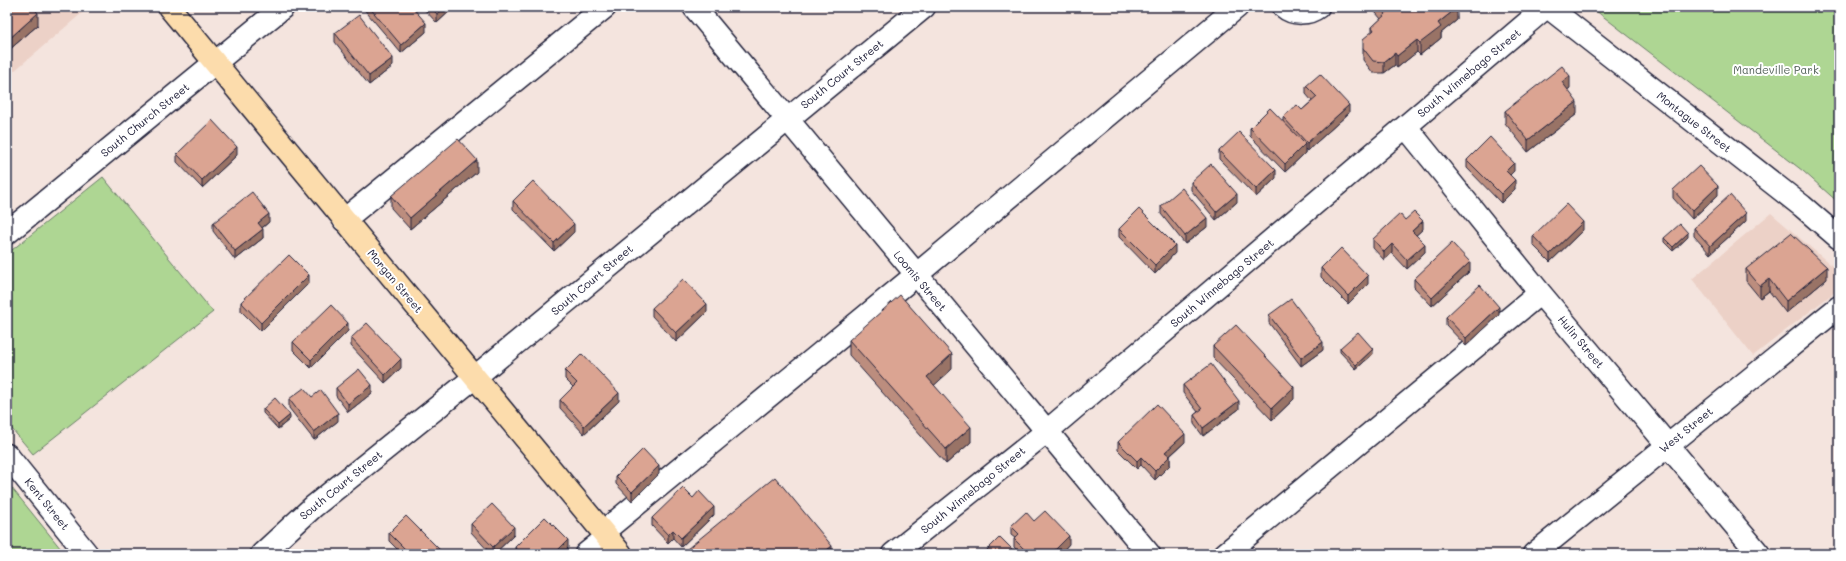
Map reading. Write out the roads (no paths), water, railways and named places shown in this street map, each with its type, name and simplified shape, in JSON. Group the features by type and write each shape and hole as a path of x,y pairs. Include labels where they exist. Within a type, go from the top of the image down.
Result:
{"main road":[{"name":"Morgan Street","path":"169,7 621,554"}],"street":[{"name":"South Church Street","path":"7,233 283,7"},
{"path":"344,220 605,7"},
{"name":"Loomis Street","path":"694,7 1149,554"},
{"name":"South Court Street","path":"262,554 313,507 475,377 786,119 924,7"},
{"path":"586,554 605,534 1237,7"},
{"path":"1284,7 1298,13 1314,10 1318,7"},
{"name":"South Winnebago Street","path":"894,554 1046,432 1547,7"},
{"name":"Montague Street","path":"1547,7 1802,206 1839,238"},
{"name":"Hulin Street","path":"1406,127 1540,293 1759,554"},
{"path":"1225,554 1540,293"},
{"name":"West Street","path":"1534,554 1839,307"},
{"name":"Kent Street","path":"7,455 87,554"}],"park label":[{"name":"Mandeville Park","path":"1776,70"}]}
